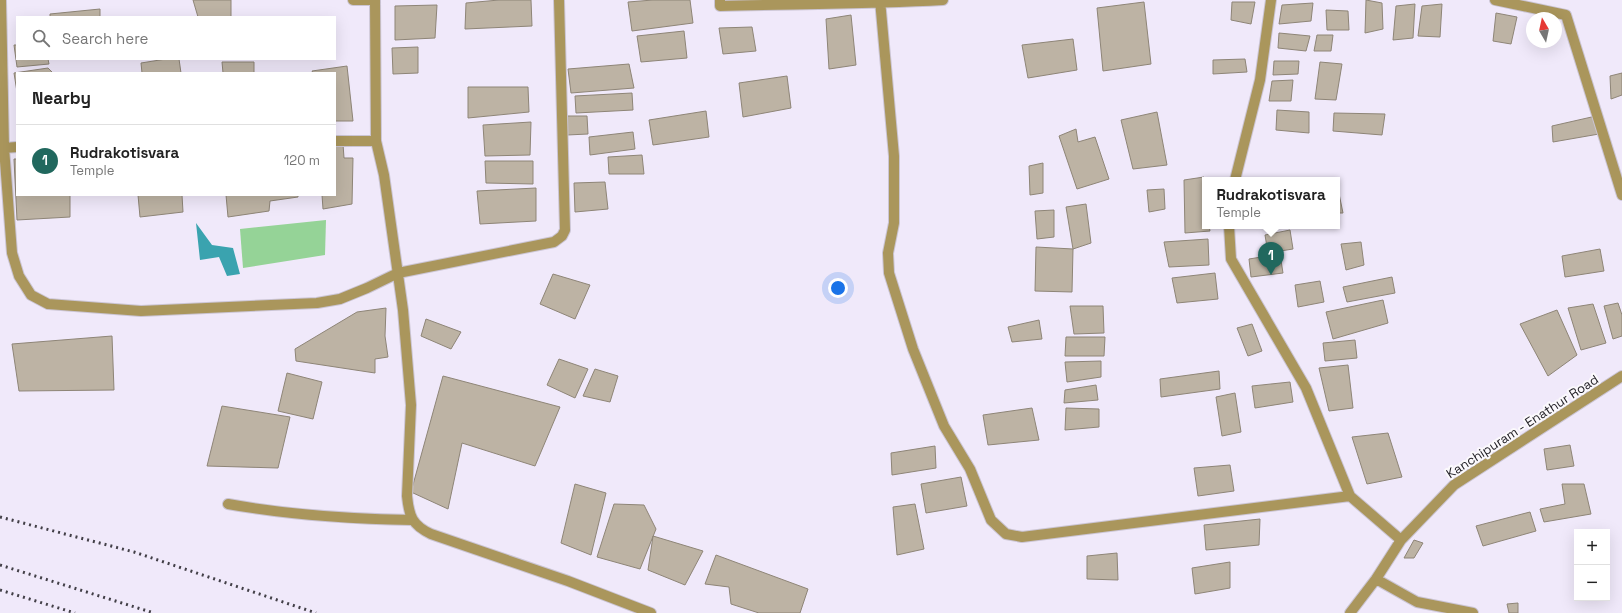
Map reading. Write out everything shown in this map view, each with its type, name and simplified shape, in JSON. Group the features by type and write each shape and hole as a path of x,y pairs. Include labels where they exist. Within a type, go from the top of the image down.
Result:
{"street":[{"path":"1,0 4,148 12,253 18,276 31,295 48,304 141,311 317,303 340,299 398,274 554,242 562,236 565,230 559,0"},
{"path":"353,0 375,0 376,141 384,175 403,310 411,404 407,496 408,508 412,520 420,529 431,534 568,581 651,613"},
{"path":"720,0 720,6 943,0"},
{"path":"1236,177 1260,80 1270,0"},
{"path":"1495,0 1566,15 1622,195"},
{"path":"880,2 894,156 894,223 888,253 889,273 913,349 944,426 970,469 991,520 1006,534 1022,537 1350,496"},
{"path":"336,141 376,141"},
{"path":"4,148 16,147"},
{"path":"1229,229 1230,259 1306,388 1350,496 1401,540"},
{"name":"Kanchipuram - Enathur Road","path":"1350,613 1376,580 1401,540 1454,485 1622,376"},
{"path":"228,504 273,512 366,520 412,520"},
{"path":"1376,580 1417,602 1473,613"}],"green space":[{"path":"326,220 325,255 243,268 240,229"}],"water":[{"path":"196,223 212,245 233,248 240,274 227,276 219,257 200,260"}],"building":[{"path":"193,0 231,0 231,16 198,16"},
{"path":"499,0 531,0 532,26 465,29 466,3"},
{"path":"690,0 693,23 632,31 628,2"},
{"path":"1366,0 1382,3 1383,29 1365,33"},
{"path":"1144,2 1151,64 1103,71 1097,8"},
{"path":"1232,2 1255,2 1251,24 1231,20"},
{"path":"1313,3 1311,21 1279,24 1282,5"},
{"path":"1415,4 1413,38 1393,40 1396,6"},
{"path":"1442,4 1440,37 1418,36 1422,6"},
{"path":"437,5 435,38 395,40 395,6"},
{"path":"100,9 100,16 50,16 50,14"},
{"path":"1326,10 1348,11 1349,30 1327,30"},
{"path":"1496,13 1517,17 1511,44 1493,41"},
{"path":"851,15 856,65 829,69 826,19"},
{"path":"752,27 756,51 723,54 719,28"},
{"path":"684,31 687,58 641,62 637,36"},
{"path":"1279,33 1310,36 1306,51 1278,48"},
{"path":"1317,35 1333,35 1331,51 1314,51"},
{"path":"1073,39 1077,70 1028,78 1022,45"},
{"path":"14,45 16,45 16,60"},
{"path":"418,47 418,73 393,74 392,48"},
{"path":"1245,59 1247,72 1213,74 1213,60"},
{"path":"16,60 48,60 49,64 17,67"},
{"path":"160,60 179,60 181,72 142,72 141,63"},
{"path":"1274,61 1299,61 1298,74 1273,75"},
{"path":"222,62 254,62 254,72 223,72"},
{"path":"1320,62 1342,64 1336,100 1315,99"},
{"path":"629,64 634,88 571,93 568,69"},
{"path":"347,66 353,121 336,121 336,72 312,71"},
{"path":"48,68 52,72 21,72"},
{"path":"14,73 16,73 16,86"},
{"path":"1622,73 1622,95 1611,99 1610,76"},
{"path":"787,76 791,108 743,117 739,83"},
{"path":"1293,80 1291,101 1269,101 1272,81"},
{"path":"468,87 528,87 529,112 468,118"},
{"path":"632,93 633,110 576,113 575,96"},
{"path":"1277,110 1309,112 1309,133 1276,130"},
{"path":"706,111 709,137 653,145 649,120"},
{"path":"1157,112 1167,165 1133,169 1121,120"},
{"path":"1334,113 1385,114 1382,135 1333,131"},
{"path":"566,116 587,116 588,134 567,135"},
{"path":"1596,116 1599,134 1553,142 1552,126"},
{"path":"531,122 530,155 485,156 483,125"},
{"path":"1076,129 1078,142 1095,137 1109,179 1077,189 1059,136"},
{"path":"633,132 635,149 590,155 589,137"},
{"path":"343,144 344,158 353,158 352,204 323,209 322,196 336,196 336,145"},
{"path":"642,155 644,174 609,174 608,157"},
{"path":"14,159 16,159 16,196 70,196 70,217 17,220"},
{"path":"485,161 533,161 533,184 486,183"},
{"path":"1043,163 1043,193 1030,195 1029,166"},
{"path":"1202,177 1202,229 1210,229 1210,231 1185,233 1184,180"},
{"path":"605,182 608,209 575,212 574,183"},
{"path":"536,188 536,221 480,224 477,191"},
{"path":"1164,189 1165,209 1149,212 1147,190"},
{"path":"138,196 182,196 183,212 140,217"},
{"path":"226,196 298,196 270,201 269,211 228,217"},
{"path":"1340,198 1343,213 1340,213"},
{"path":"1086,204 1091,243 1073,249 1066,207"},
{"path":"1054,210 1054,237 1037,239 1035,211"},
{"path":"1290,230 1293,249 1268,253 1265,235"},
{"path":"1208,239 1209,265 1169,267 1164,242"},
{"path":"1361,242 1364,265 1346,270 1341,244"},
{"path":"1036,247 1073,249 1072,292 1035,291"},
{"path":"1600,249 1604,271 1565,277 1562,256"},
{"path":"1280,254 1283,273 1251,277 1249,259"},
{"path":"1215,273 1218,299 1177,303 1172,278"},
{"path":"553,274 590,285 575,319 540,304"},
{"path":"1392,277 1395,293 1347,302 1343,287"},
{"path":"1320,281 1324,302 1298,307 1295,285"},
{"path":"1383,300 1388,323 1333,339 1326,312"},
{"path":"1618,303 1622,315 1622,336 1613,339 1604,306"},
{"path":"1593,304 1606,343 1581,350 1568,308"},
{"path":"1070,306 1103,306 1104,333 1074,334"},
{"path":"386,308 385,336 388,357 375,359 375,373 296,361 295,349 357,312"},
{"path":"1557,310 1577,355 1548,376 1520,324"},
{"path":"426,319 461,332 451,349 421,336"},
{"path":"1039,320 1042,339 1012,342 1008,327"},
{"path":"1252,324 1262,351 1248,356 1237,328"},
{"path":"112,336 114,390 19,391 12,344"},
{"path":"1066,337 1105,337 1104,356 1065,356"},
{"path":"1355,340 1357,358 1325,361 1323,343"},
{"path":"559,359 588,369 575,398 547,385"},
{"path":"1101,361 1101,377 1067,382 1065,362"},
{"path":"1348,365 1353,408 1329,411 1319,368"},
{"path":"595,369 618,376 610,402 583,396"},
{"path":"1219,371 1220,389 1161,397 1160,379"},
{"path":"287,373 322,382 313,419 278,411"},
{"path":"443,376 560,407 535,466 462,443 448,509 411,492"},
{"path":"1290,382 1293,402 1255,408 1252,386"},
{"path":"1096,385 1098,400 1064,403 1065,390"},
{"path":"1235,393 1241,432 1222,436 1216,397"},
{"path":"222,406 290,417 278,468 207,466"},
{"path":"1032,408 1039,440 988,445 983,415"},
{"path":"1066,408 1099,409 1099,427 1065,430"},
{"path":"1388,433 1402,477 1367,484 1352,437"},
{"path":"1570,445 1574,466 1547,470 1544,449"},
{"path":"935,446 936,468 892,475 891,453"},
{"path":"1230,465 1234,491 1198,496 1194,468"},
{"path":"961,477 967,506 926,513 921,484"},
{"path":"575,484 606,493 591,555 561,543"},
{"path":"1562,484 1584,484 1591,514 1544,522 1540,509 1565,504"},
{"path":"614,504 644,505 656,529 640,569 597,557"},
{"path":"915,504 924,549 897,555 893,507"},
{"path":"1530,512 1536,531 1483,546 1476,526"},
{"path":"1260,519 1259,545 1206,550 1204,525"},
{"path":"653,536 703,551 685,585 648,570"},
{"path":"1414,540 1423,543 1414,558 1404,558"},
{"path":"1117,553 1118,580 1087,579 1087,556"},
{"path":"716,555 808,589 800,613 759,613 731,604 729,587 705,584"},
{"path":"1230,562 1230,588 1195,594 1192,568"},
{"path":"1518,603 1518,613 1509,613 1507,604"}],"railway":[{"path":"0,517 134,552 316,613"},
{"path":"0,565 154,613"},
{"path":"0,590 75,613"}],"place":[{"name":"Rudrakotisvara","path":"1271,275"}]}
